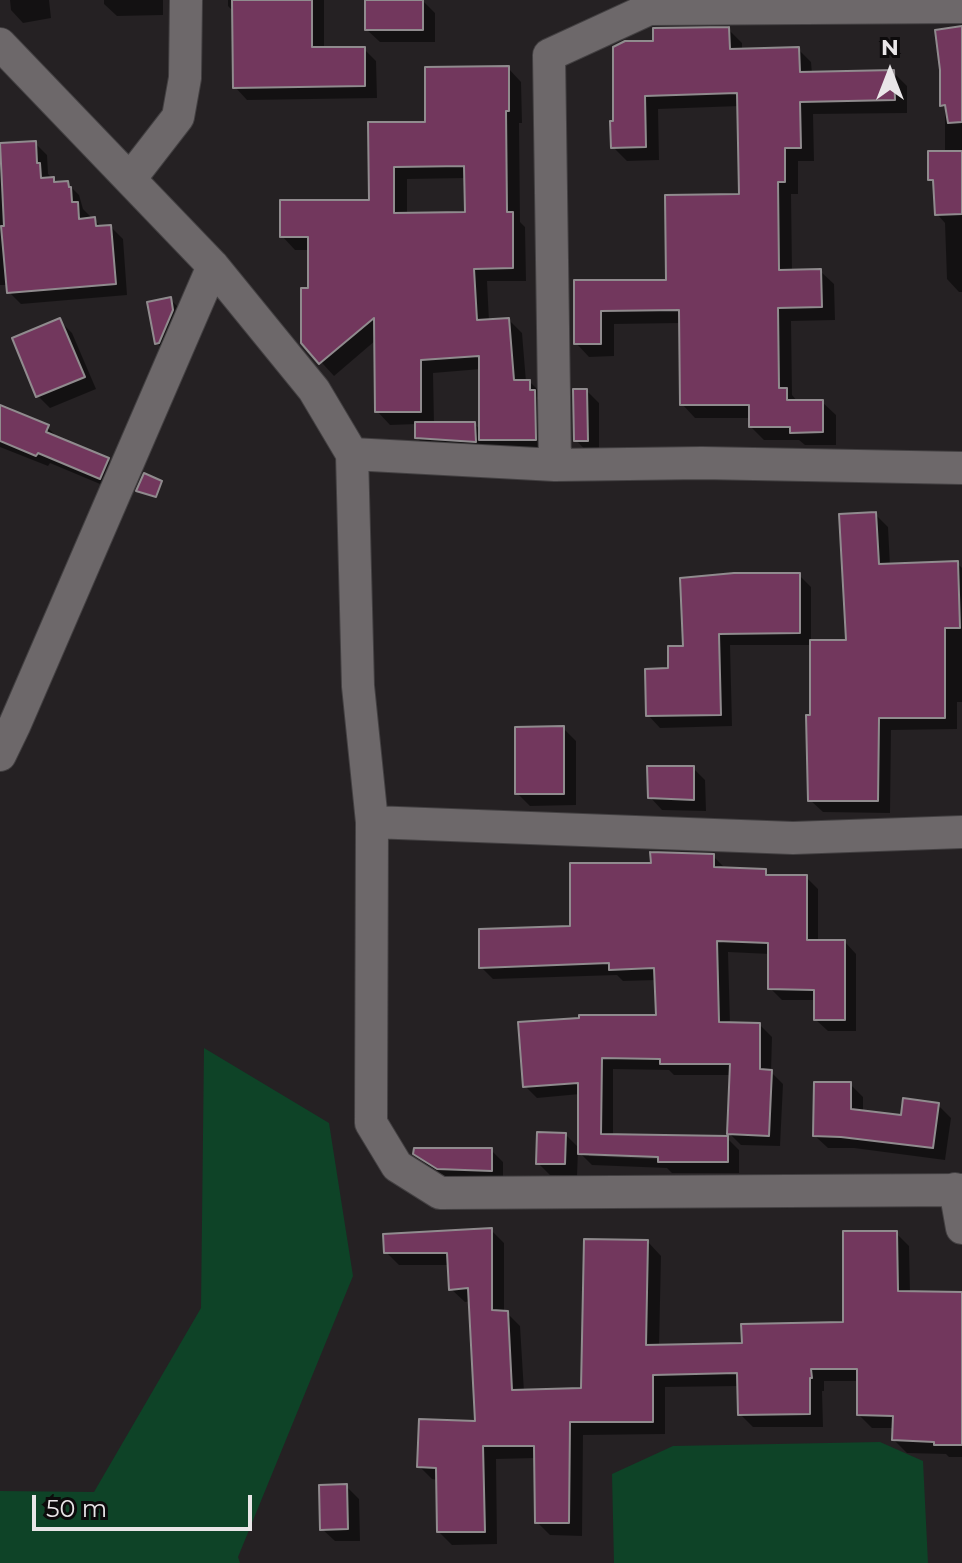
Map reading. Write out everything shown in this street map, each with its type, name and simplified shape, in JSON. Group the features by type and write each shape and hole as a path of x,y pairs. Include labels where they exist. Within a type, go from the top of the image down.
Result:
{"street":[{"path":"130,179 178,117 185,78 186,0"},
{"path":"555,465 549,55 649,9 962,7"},
{"path":"0,44 213,266 314,390 352,454 358,686 372,822 371,1123 397,1166 440,1193 958,1190 962,1228"},
{"path":"0,755 213,266"},
{"path":"352,454 555,465 702,463 962,468"},
{"path":"372,822 793,838 962,832"}],"green space":[{"path":"204,1048 329,1123 353,1276 238,1557 240,1563 0,1563 0,1491 94,1492 201,1308"},
{"path":"880,1442 923,1461 928,1563 614,1563 612,1474 673,1446"}],"building":[{"path":"232,0 312,0 312,47 365,47 365,86 233,88"},
{"path":"365,0 423,0 423,30 365,30"},
{"path":"962,26 962,122 948,123 945,105 940,106 935,30"},
{"path":"729,27 730,49 799,47 800,72 894,70 895,100 800,102 801,148 785,148 785,182 778,182 779,270 821,269 822,307 778,308 779,388 787,388 787,400 823,400 823,432 790,433 790,427 749,427 749,405 680,405 679,310 601,311 601,344 574,344 574,280 666,280 665,195 739,194 737,93 645,96 646,147 611,148 613,47 625,41 653,41 653,28"},
{"path":"509,66 507,212 513,212 513,268 474,269 477,320 509,318 514,380 530,380 530,390 535,390 536,440 479,440 479,356 421,360 421,412 375,412 374,318 319,364 301,343 301,288 308,288 308,237 280,237 280,200 369,200 368,122 425,122 425,67","holes":["464,166 465,212 394,213 394,167"]},
{"path":"36,141 41,178 54,177 54,182 68,181 72,202 78,202 79,219 95,217 96,226 111,225 116,284 7,293 1,226 4,226 0,143"},
{"path":"928,151 962,151 962,214 935,215 933,180 928,180"},
{"path":"171,297 173,310 159,343 155,344 147,302"},
{"path":"60,318 85,377 36,397 12,338"},
{"path":"573,389 587,389 588,441 574,441"},
{"path":"0,405 49,425 46,432 109,458 100,479 0,441"},
{"path":"415,422 475,422 476,442 415,438"},
{"path":"144,473 162,481 156,497 136,491"},
{"path":"876,512 879,564 958,561 960,628 945,628 945,718 879,718 878,801 808,801 806,715 810,715 810,640 846,640 839,514"},
{"path":"734,573 800,573 800,633 719,634 721,715 646,716 645,669 668,668 668,646 683,646 680,578"},
{"path":"564,726 564,794 515,794 515,727"},
{"path":"647,766 694,766 694,800 648,798"},
{"path":"650,852 714,854 714,867 766,869 766,875 807,875 807,940 845,940 845,1020 814,1020 814,990 768,989 768,943 717,941 719,1022 760,1023 760,1069 772,1070 769,1136 727,1134 730,1064 660,1064 660,1059 602,1058 601,1134 728,1136 728,1162 658,1162 658,1157 578,1154 578,1083 523,1087 518,1022 579,1018 579,1015 656,1015 654,968 609,970 609,963 479,968 479,929 570,926 570,863 651,863"},
{"path":"814,1082 851,1082 851,1109 901,1115 903,1098 939,1103 933,1148 813,1136"},
{"path":"537,1132 566,1133 565,1164 536,1164"},
{"path":"414,1148 492,1148 492,1171 437,1169 413,1154"},
{"path":"492,1228 492,1310 508,1311 512,1390 581,1388 584,1239 648,1240 646,1345 742,1343 741,1324 843,1322 843,1231 897,1231 898,1291 962,1292 962,1445 892,1440 893,1416 857,1415 857,1369 811,1369 810,1414 738,1415 737,1373 653,1375 653,1422 570,1422 569,1523 535,1523 534,1446 483,1446 485,1532 437,1532 436,1468 417,1467 419,1419 475,1421 468,1288 449,1290 447,1253 384,1253 383,1234"},
{"path":"347,1484 348,1529 320,1530 319,1485"}]}
